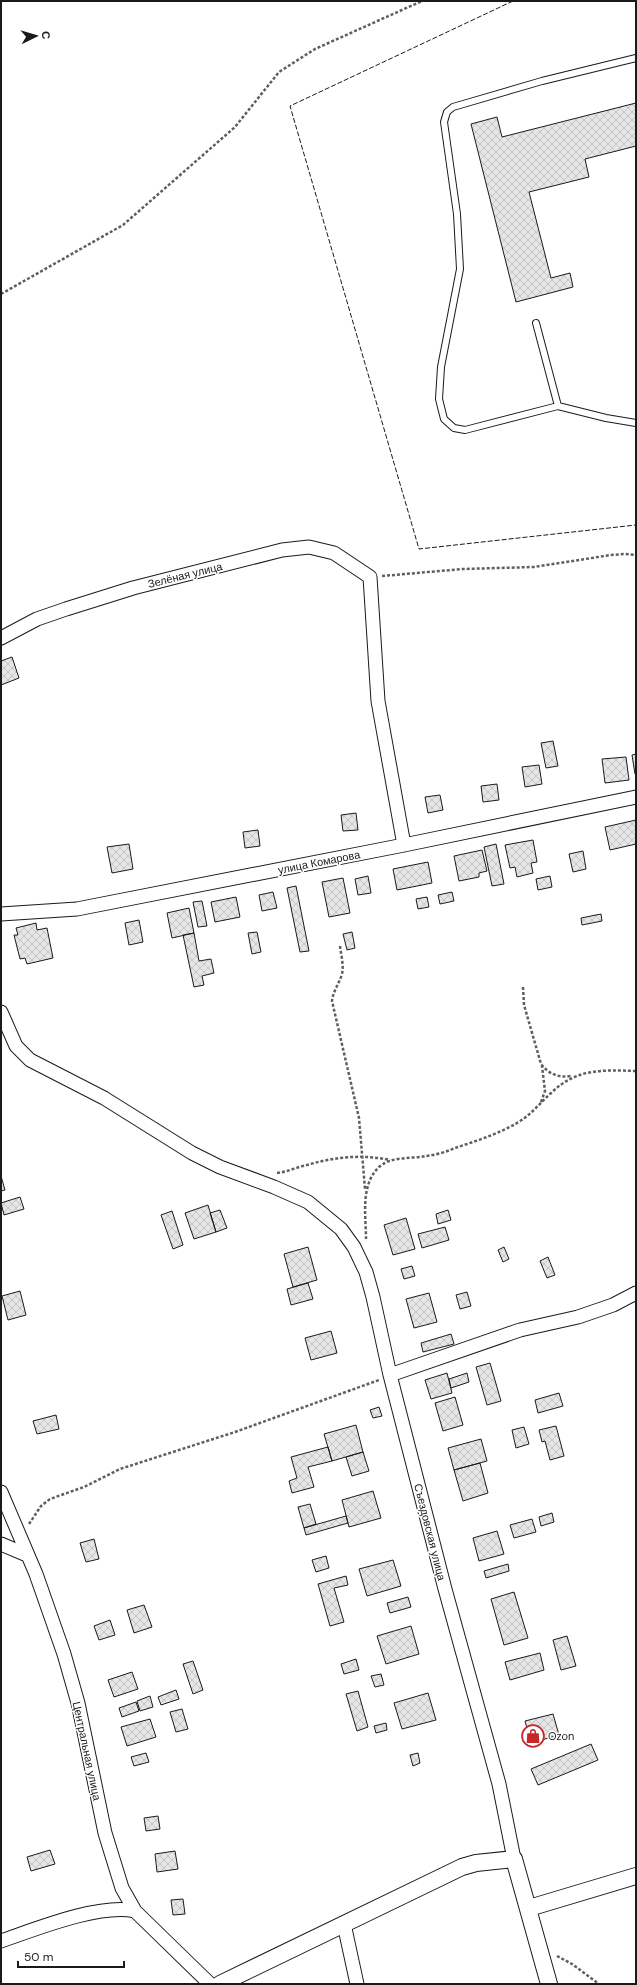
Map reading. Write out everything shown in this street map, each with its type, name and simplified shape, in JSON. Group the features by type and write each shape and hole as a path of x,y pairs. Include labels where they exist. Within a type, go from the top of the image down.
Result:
{"street":[{"name":"Зелёная улица","path":"1,638 37,619 66,608 133,588 282,550 309,547 334,553 370,577"},
{"path":"370,577 378,700 404,845"},
{"name":"улица Комарова","path":"1,914 77,910 404,845 636,796"},
{"name":"Съездовская улица","path":"1,1012 16,1046 30,1060 40,1067 76,1082 192,1153 220,1167 274,1186 308,1202 326,1215 341,1229 354,1247 366,1272 373,1297 390,1375 445,1589 499,1784 514,1859"},
{"path":"390,1375 520,1330 578,1317 613,1305 636,1293"},
{"name":"Центральная улица","path":"1,1492 49,1608 64,1654 78,1703 105,1832 122,1888 135,1911 210,1984"},
{"path":"1,1544 27,1555"},
{"path":"220,1984 462,1867 483,1862 514,1859 529,1908 549,1984"},
{"path":"529,1908 636,1876"},
{"path":"1,1941 93,1912 124,1909 135,1911"},
{"path":"344,1924 357,1984"}],"lane":[{"path":"636,58 542,81 453,107 447,112 444,122 457,214 460,269 441,367 439,399 444,419 454,428 465,430 558,406 606,418 636,423"},
{"path":"536,323 558,406"}],"path":[{"path":"1,294 123,225 235,127 279,72 315,49 422,1"},
{"path":"370,577 464,569 534,567 611,555 636,555"},
{"path":"340,946 343,966 332,1001 359,1118 366,1192 366,1243"},
{"path":"523,987 524,1005 544,1072 545,1091 540,1104"},
{"path":"541,1064 547,1071 557,1076 572,1076 611,1071 636,1071"},
{"path":"271,1174 328,1160 363,1157 390,1161 427,1156 487,1137 517,1123 533,1112 558,1086 572,1076"},
{"path":"366,1192 371,1177 380,1167 390,1161"},
{"path":"20,1537 41,1506 50,1499 84,1487 120,1469 235,1432 390,1375"},
{"path":"538,1946 572,1964 599,1984"}],"building":[{"path":"636,103 636,146 585,159 589,177 529,192 551,278 570,273 573,287 516,302 471,124 497,117 502,137"},
{"path":"12,657 19,678 1,685 1,661"},
{"path":"553,741 558,766 546,768 541,743"},
{"path":"636,754 636,774 635,774 632,755"},
{"path":"626,757 629,780 605,783 602,759"},
{"path":"539,765 542,784 525,787 522,767"},
{"path":"497,784 499,800 483,802 481,786"},
{"path":"440,795 443,810 428,813 425,797"},
{"path":"356,813 358,830 343,831 341,815"},
{"path":"636,820 636,844 610,850 605,827"},
{"path":"258,830 260,846 245,848 243,832"},
{"path":"533,840 537,862 531,863 533,873 517,877 515,867 510,868 505,845"},
{"path":"129,844 133,869 112,873 107,847"},
{"path":"496,844 504,884 492,886 484,847"},
{"path":"482,850 487,871 479,873 479,877 459,881 454,856"},
{"path":"583,851 586,869 573,872 569,854"},
{"path":"428,862 432,883 397,890 393,869"},
{"path":"368,876 371,893 358,895 355,879"},
{"path":"550,876 552,887 538,890 536,879"},
{"path":"343,878 350,913 329,917 322,882"},
{"path":"296,886 309,951 300,952 287,888"},
{"path":"273,892 277,908 262,911 259,895"},
{"path":"452,892 454,901 440,904 438,895"},
{"path":"236,897 240,917 215,922 211,902"},
{"path":"427,897 429,907 418,909 416,899"},
{"path":"202,901 207,926 198,927 193,902"},
{"path":"189,908 194,933 172,938 167,913"},
{"path":"601,914 602,921 582,925 581,918"},
{"path":"139,920 143,942 129,945 125,923"},
{"path":"36,923 37,930 47,928 53,958 27,964 25,958 20,959 14,935 18,935 16,928"},
{"path":"257,932 261,952 252,954 248,933"},
{"path":"352,932 355,948 347,950 343,934"},
{"path":"194,933 199,961 211,959 214,973 202,976 204,985 194,987 183,935"},
{"path":"1,1176 5,1190 1,1191"},
{"path":"20,1197 24,1209 4,1215 1,1203"},
{"path":"208,1205 216,1232 194,1239 185,1213"},
{"path":"220,1210 227,1228 216,1232 210,1213"},
{"path":"448,1210 451,1220 438,1224 436,1214"},
{"path":"172,1211 183,1245 173,1249 161,1215"},
{"path":"406,1218 415,1249 393,1255 384,1225"},
{"path":"445,1227 449,1240 422,1248 418,1234"},
{"path":"308,1247 317,1280 293,1287 284,1254"},
{"path":"504,1247 509,1259 503,1262 498,1250"},
{"path":"548,1257 555,1275 547,1278 540,1261"},
{"path":"412,1266 415,1276 404,1279 401,1269"},
{"path":"308,1283 313,1299 291,1305 287,1289"},
{"path":"20,1291 26,1315 8,1320 2,1296"},
{"path":"467,1292 471,1306 460,1309 456,1295"},
{"path":"429,1293 437,1322 414,1328 406,1299"},
{"path":"331,1331 337,1353 311,1360 305,1338"},
{"path":"451,1334 454,1344 423,1352 421,1343"},
{"path":"490,1363 501,1401 487,1405 476,1367"},
{"path":"447,1373 452,1393 431,1399 425,1380"},
{"path":"467,1373 469,1382 451,1388 449,1379"},
{"path":"559,1393 563,1406 538,1413 535,1400"},
{"path":"455,1397 463,1425 443,1431 435,1403"},
{"path":"379,1407 382,1416 373,1418 370,1410"},
{"path":"56,1415 59,1429 37,1434 33,1421"},
{"path":"356,1425 363,1452 332,1461 324,1434"},
{"path":"556,1426 564,1456 550,1460 545,1441 542,1442 539,1430"},
{"path":"524,1427 529,1444 516,1448 512,1430"},
{"path":"481,1439 487,1461 454,1470 448,1448"},
{"path":"328,1447 332,1461 308,1467 314,1487 292,1493 289,1481 297,1478 291,1457"},
{"path":"363,1452 369,1471 352,1476 346,1457"},
{"path":"480,1463 488,1493 463,1501 454,1470"},
{"path":"373,1491 381,1518 349,1527 342,1500"},
{"path":"310,1504 316,1524 304,1528 298,1507"},
{"path":"552,1513 554,1522 541,1526 539,1517"},
{"path":"346,1516 348,1523 306,1535 304,1528"},
{"path":"532,1519 536,1532 514,1538 510,1525"},
{"path":"497,1531 504,1554 479,1561 473,1538"},
{"path":"94,1539 99,1559 86,1562 80,1543"},
{"path":"326,1556 329,1568 316,1572 312,1560"},
{"path":"393,1560 401,1586 367,1596 359,1569"},
{"path":"508,1564 509,1571 486,1578 484,1571"},
{"path":"346,1576 348,1585 334,1588 344,1622 330,1626 318,1584"},
{"path":"514,1592 528,1638 504,1645 491,1599"},
{"path":"408,1597 411,1607 390,1613 387,1603"},
{"path":"144,1605 152,1627 134,1633 127,1610"},
{"path":"110,1620 115,1635 99,1640 94,1626"},
{"path":"411,1626 419,1654 386,1664 377,1636"},
{"path":"567,1636 576,1666 561,1670 553,1640"},
{"path":"540,1653 544,1670 510,1680 505,1662"},
{"path":"356,1659 359,1670 344,1674 341,1664"},
{"path":"193,1661 203,1690 193,1694 183,1664"},
{"path":"132,1672 138,1689 114,1697 108,1680"},
{"path":"381,1674 384,1685 375,1687 371,1676"},
{"path":"176,1690 179,1699 161,1705 158,1697"},
{"path":"358,1691 368,1727 357,1731 346,1694"},
{"path":"428,1693 436,1720 402,1729 394,1703"},
{"path":"150,1696 153,1707 140,1711 137,1701"},
{"path":"136,1702 139,1711 122,1717 119,1708"},
{"path":"182,1709 188,1729 176,1732 170,1712"},
{"path":"553,1714 559,1735 531,1743 525,1721"},
{"path":"150,1719 156,1737 127,1746 121,1727"},
{"path":"386,1723 387,1730 376,1733 374,1726"},
{"path":"591,1744 598,1760 538,1785 531,1769"},
{"path":"146,1753 149,1762 134,1766 131,1757"},
{"path":"418,1753 420,1763 413,1766 410,1755"},
{"path":"158,1816 160,1829 146,1831 144,1818"},
{"path":"50,1850 55,1864 31,1871 27,1857"},
{"path":"175,1851 178,1869 157,1872 155,1854"},
{"path":"183,1899 185,1914 173,1915 171,1900"}],"fence":[{"path":"513,1 290,106 419,549 636,525"}],"place":[{"name":"Ozon","path":"533,1736"}]}
